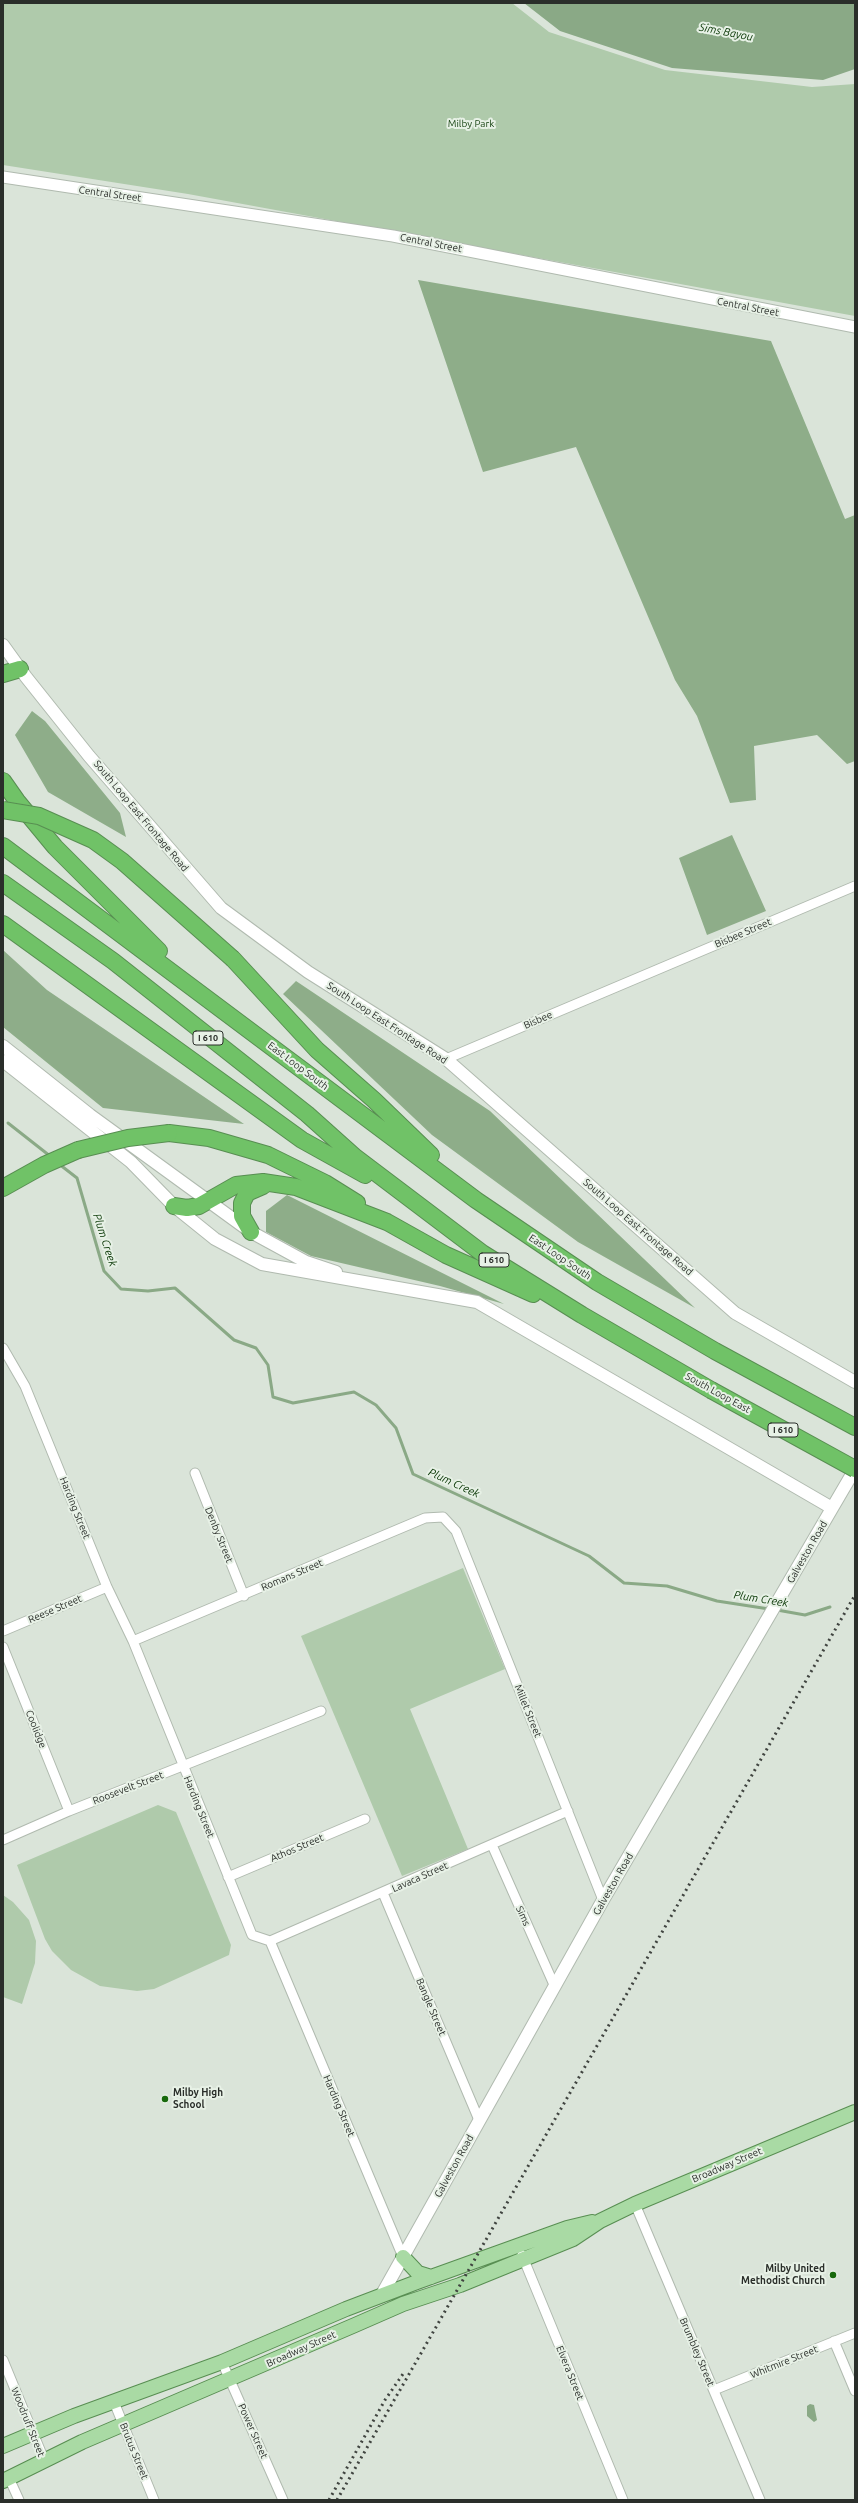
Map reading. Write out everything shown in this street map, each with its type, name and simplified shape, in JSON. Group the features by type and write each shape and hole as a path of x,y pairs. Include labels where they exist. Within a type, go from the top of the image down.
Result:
{"highway":[{"path":"3,674 20,669"},
{"path":"3,768 16,801"},
{"path":"3,780 16,801 55,847 198,991"},
{"path":"3,810 39,816 93,840 122,861 233,959 317,1050 374,1100 476,1200"},
{"name":"East Loop South","path":"3,846 476,1200 597,1282 716,1351 855,1427"},
{"name":"I 610","path":"3,883 113,961 307,1114 355,1158 409,1199 482,1253 582,1315"},
{"path":"3,924 15,936 302,1140 409,1199"},
{"path":"3,1188 78,1150 128,1138 169,1133 209,1138 268,1155 325,1183 387,1222 446,1255 582,1315"},
{"path":"251,1232 242,1216 243,1198 247,1193 268,1183"},
{"path":"174,1206 187,1208 198,1206 236,1185 268,1183 296,1187 387,1222"},
{"name":"South Loop East","path":"582,1315 711,1390 855,1469"}],"main road":[{"name":"South Loop East Frontage Road","path":"3,645 20,669 142,819 221,908 308,972 446,1059 734,1313 855,1382"},
{"path":"3,1046 90,1116 251,1232 306,1262 362,1280"},
{"path":"3,1062 131,1162 174,1206 215,1239 262,1264 304,1273 362,1280 477,1302 832,1508"},
{"path":"3,1068 28,1081"},
{"name":"Galveston Road","path":"395,2284 403,2257 603,1900 855,1469"},
{"name":"Broadway Street","path":"3,2446 33,2433 222,2362 381,2296 395,2284 431,2277 573,2239 600,2220 635,2204 855,2112"},
{"name":"Broadway Street","path":"6,2479 45,2462 82,2442 230,2380 403,2304 460,2286 521,2252"},
{"path":"403,2257 418,2273 431,2277"},
{"path":"395,2284 403,2304"}],"street":[{"name":"Central Street","path":"3,177 393,236 855,327"},
{"name":"Bisbee Street","path":"631,981 855,886"},
{"name":"Bisbee","path":"446,1059 631,981"},
{"name":"Harding Street","path":"3,1348 25,1386 107,1587 133,1642 182,1767 252,1934 270,1941 403,2257"},
{"name":"Denby Street","path":"195,1473 244,1596"},
{"name":"Romans Street","path":"133,1642 425,1518 443,1517 450,1524"},
{"name":"Millet Street","path":"450,1524 456,1531 603,1900"},
{"name":"Reese Street","path":"3,1631 107,1587"},
{"name":"Coolidge","path":"3,1647 69,1811"},
{"name":"Roosevelt Street","path":"3,1840 69,1811 321,1711"},
{"name":"Lavaca Street","path":"270,1941 568,1811"},
{"name":"Athos Street","path":"228,1877 366,1820"},
{"name":"Sims","path":"492,1845 555,1987"},
{"name":"Bangle Street","path":"383,1893 479,2120"},
{"name":"Brumbley Street","path":"635,2204 760,2500"},
{"name":"Elvera Street","path":"521,2252 622,2500"},
{"name":"Whitmire Street","path":"714,2390 855,2333"},
{"path":"834,2341 855,2391"},
{"name":"Woodruff Street","path":"3,2360 45,2462"},
{"name":"Power Street","path":"222,2362 283,2500"},
{"name":"Brutus Street","path":"114,2402 154,2500"},
{"path":"6,2479 19,2500"}],"green space":[{"name":"Milby Park","path":"3,3 512,3 549,32 665,70 812,87 855,84 855,316 188,194 3,165"},
{"path":"463,1568 505,1669 410,1709 468,1849 402,1876 301,1636"},
{"path":"158,1805 176,1812 231,1945 229,1955 154,1989 137,1991 100,1986 71,1970 52,1951 45,1939 17,1865"},
{"path":"3,1895 13,1902 29,1920 36,1941 35,1963 22,2004 3,1997"}],"shaded area":[{"path":"418,280 771,341 845,519 855,515 855,761 847,764 817,735 754,746 756,800 730,803 697,716 675,680 576,447 483,472"},
{"path":"32,711 45,721 120,813 126,837 48,792 15,735"},
{"path":"732,835 766,911 707,935 679,858"},
{"path":"3,950 47,990 244,1124 103,1108 3,1027"},
{"path":"296,981 490,1111 695,1308 578,1242 432,1135 283,994"},
{"path":"287,1195 504,1304 440,1286 311,1256 266,1232 266,1211"}],"water":[{"name":"Sims Bayou","path":"524,3 855,3 855,69 823,80 672,68 560,31"},
{"path":"810,2404 814,2405 817,2420 814,2422 807,2416 807,2406"}],"waterway":[{"name":"Plum Creek","path":"8,1123 50,1156"},
{"name":"Plum Creek","path":"59,1164 77,1178 104,1271 121,1289 148,1291 175,1288 234,1340 256,1348 268,1365 273,1397 293,1403 354,1392 376,1405 396,1428 413,1474 589,1556 624,1583 667,1586 717,1601 769,1609"},
{"name":"Plum Creek","path":"777,1610 805,1615 830,1607"}],"railway":[{"path":"337,2500 855,1595"},
{"path":"329,2500 385,2400 403,2374"}],"place":[{"name":"Milby High School","path":"165,2099"},
{"name":"Milby United Methodist Church","path":"833,2275"}]}
